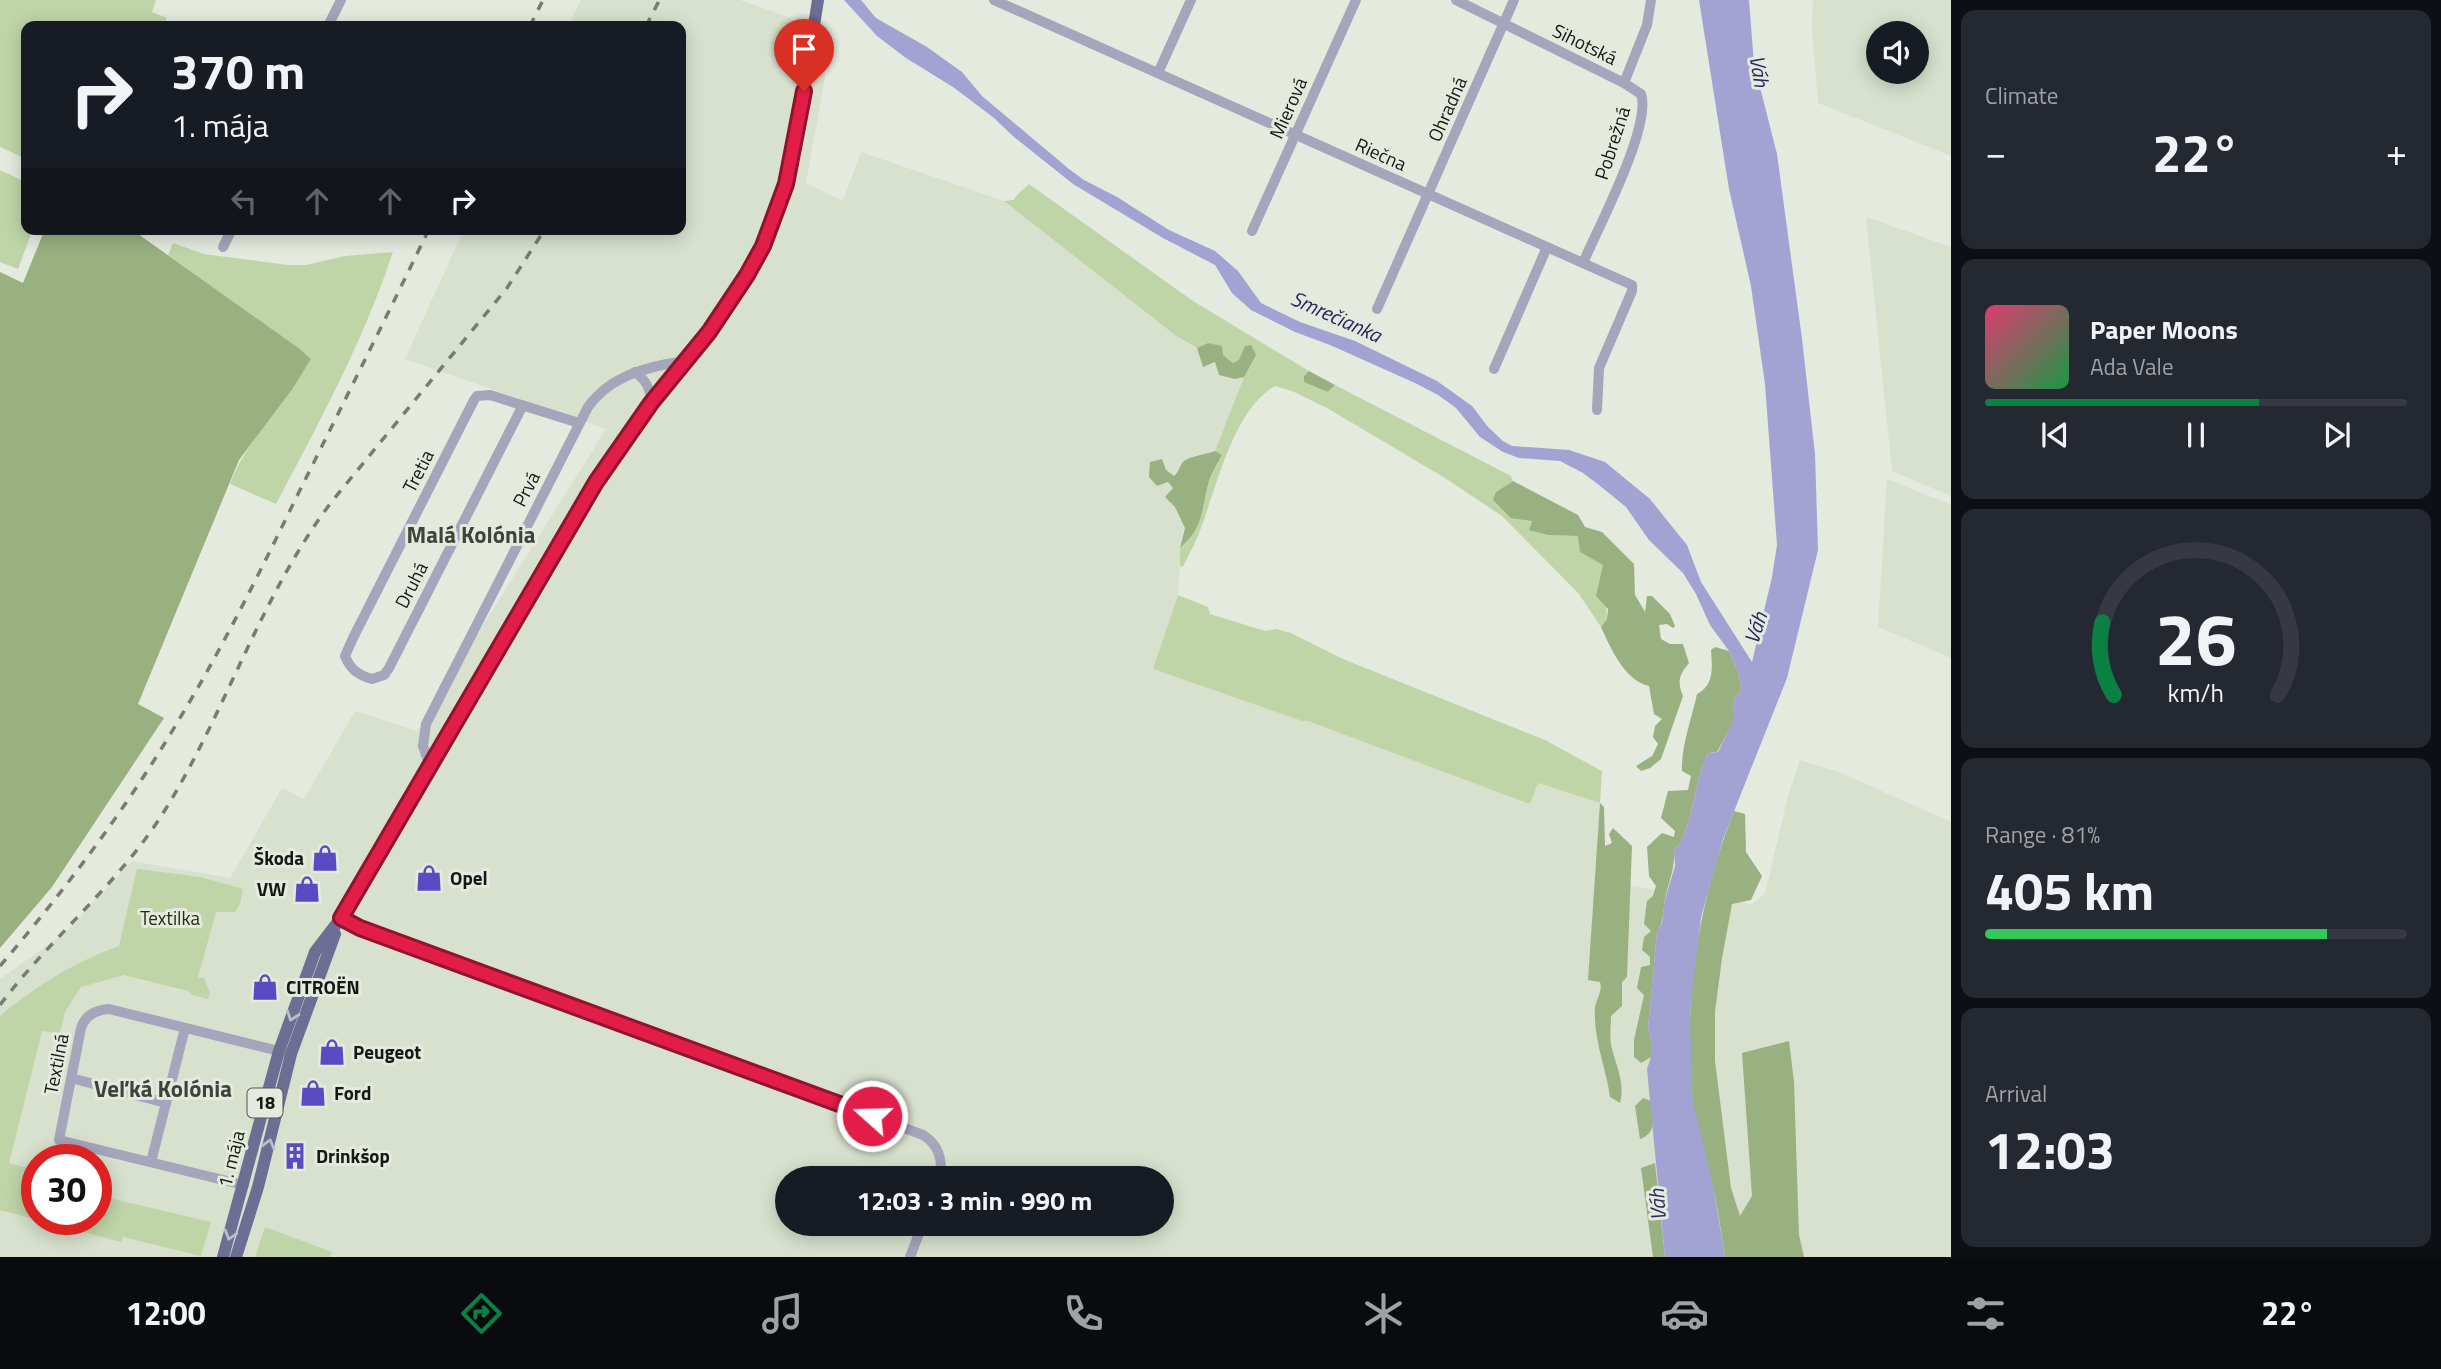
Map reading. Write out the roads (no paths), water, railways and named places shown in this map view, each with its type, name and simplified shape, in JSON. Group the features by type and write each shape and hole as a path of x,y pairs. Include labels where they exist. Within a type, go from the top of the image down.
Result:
{"main road":[{"name":"1. mája","path":"223,1257 315,952 341,918 596,482 651,403 733,298 763,246 776,215 794,150 818,0"},
{"name":"1. mája","path":"236,1257 258,1187 285,1052"}],"street":[{"path":"330,21 341,0"},
{"name":"Riečna","path":"994,0 1632,285 1632,291 1600,368 1597,410"},
{"path":"1158,73 1191,0"},
{"name":"Mierová","path":"1252,231 1356,0"},
{"name":"Sihotská","path":"1456,0 1624,83"},
{"name":"Ohradná","path":"1377,309 1514,0"},
{"name":"Pobrežná","path":"1583,263 1633,149 1643,113 1641,94 1624,83 1647,25 1651,0"},
{"path":"223,247 229,235"},
{"path":"1494,369 1547,247"},
{"name":"Prvá","path":"429,766 423,746 426,724 579,423 598,395 617,380 635,372 686,361"},
{"path":"635,372 645,379 651,394 651,403"},
{"name":"Tretia","path":"389,668 384,675 372,679 355,672 348,665 345,656 353,638 477,396 489,395 522,407"},
{"path":"522,407 579,423"},
{"name":"Druhá","path":"389,668 522,407"},
{"path":"341,918 360,928 923,1135 934,1143 941,1166"},
{"name":"Textilná","path":"244,1185 59,1140 83,1022 92,1013 109,1009 285,1052"},
{"path":"151,1162 185,1028"},
{"path":"71,1078 166,1103"},
{"path":"910,1257 918,1236"}],"water":[{"path":"844,0 861,0 876,18 927,47 962,72 982,96 1084,180 1169,230 1215,251 1238,271 1261,303 1300,322 1355,341 1437,381 1472,406 1488,427 1512,446 1569,450 1605,462 1650,499 1687,545 1701,582 1752,662 1777,545 1765,384 1751,286 1729,189 1699,0 1749,0 1754,64 1777,154 1802,339 1815,454 1818,550 1787,678 1723,839 1701,917 1690,1011 1692,1096 1713,1185 1725,1257 1665,1257 1647,1069 1651,1057 1648,1027 1657,932 1662,923 1665,899 1675,866 1674,851 1686,829 1703,765 1708,753 1718,752 1734,719 1733,702 1741,689 1739,674 1729,651 1710,625 1683,573 1649,540 1626,507 1583,473 1560,461 1519,458 1503,452 1480,437 1456,408 1438,395 1251,310 1232,293 1215,265 1163,238 1073,184 953,87 906,58 877,36"}],"railway":[{"path":"532,21 543,0"},
{"path":"649,21 659,1"},
{"path":"0,966 116,818 194,695 255,581 426,235"},
{"path":"0,1005 147,837 187,772 265,613 308,536 333,500 507,288 541,235"}],"place":[{"name":"Škoda","path":"325,858"},
{"name":"Opel","path":"429,878"},
{"name":"VW","path":"307,889"},
{"name":"CITROËN","path":"265,987"},
{"name":"Peugeot","path":"332,1052"},
{"name":"Ford","path":"313,1093"},
{"name":"Drinkšop","path":"295,1156"}],"district":[{"name":"Malá Kolónia","path":"471,535"},
{"name":"Veľká Kolónia","path":"163,1089"}],"water label":[{"name":"Váh","path":"1759,71"},
{"name":"Smrečianka","path":"1336,317"},
{"name":"Váh","path":"1756,628"},
{"name":"Váh","path":"1658,1205"}],"park label":[{"name":"Textilka","path":"170,918"}]}
